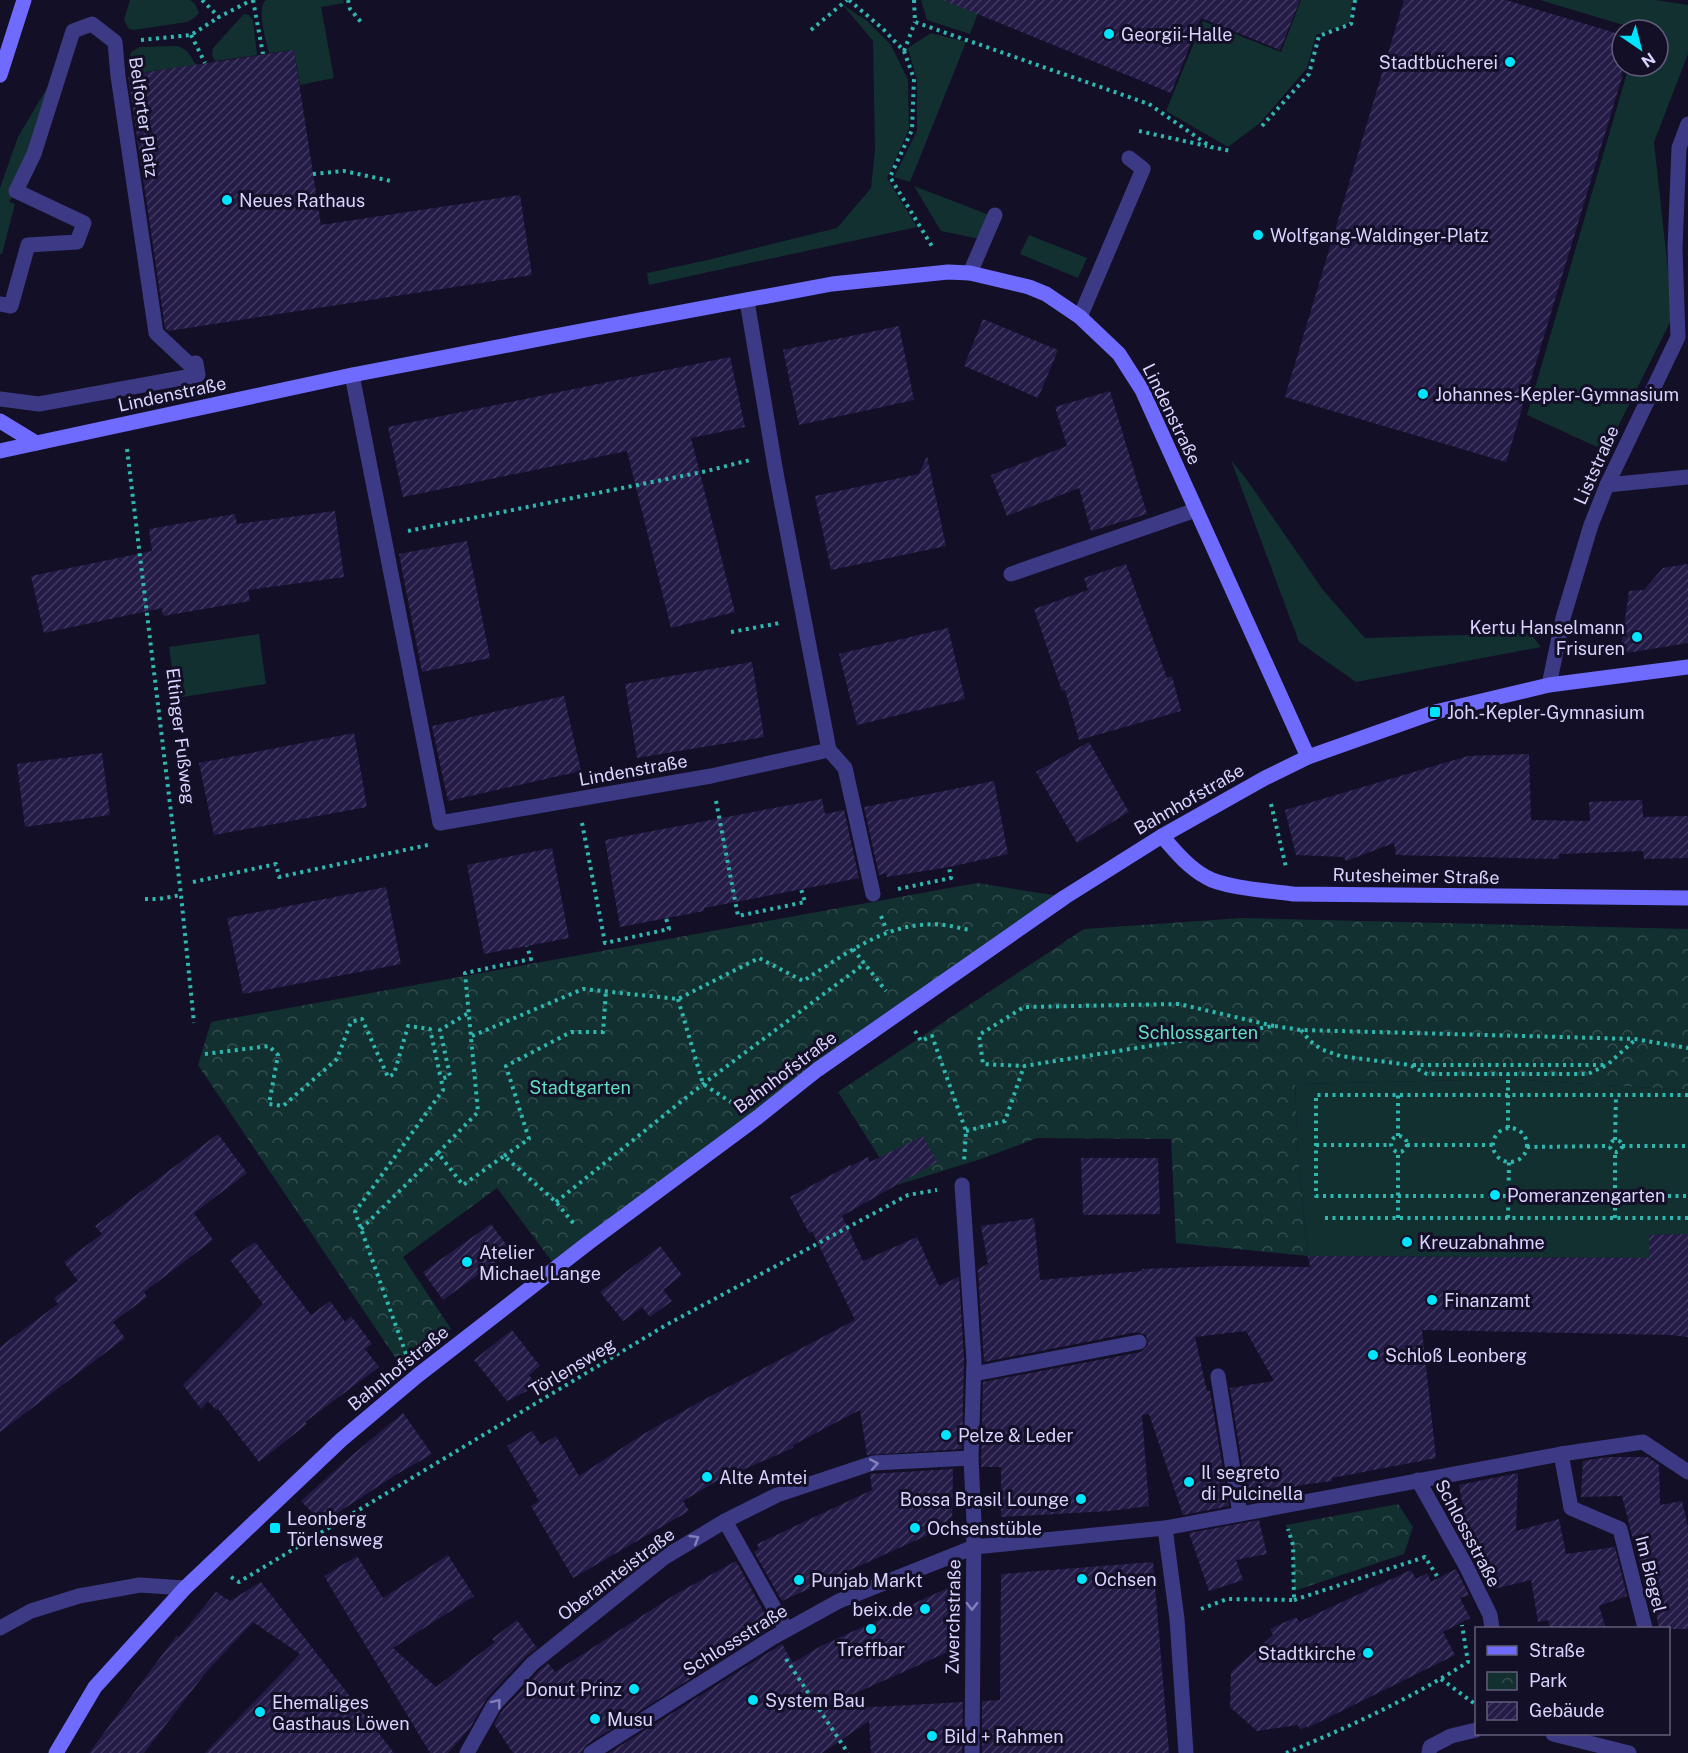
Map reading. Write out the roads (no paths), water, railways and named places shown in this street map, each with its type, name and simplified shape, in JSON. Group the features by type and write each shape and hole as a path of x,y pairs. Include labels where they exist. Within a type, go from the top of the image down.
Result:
{"street":[{"path":"0,75 24,0"},
{"name":"Belforter Platz","path":"0,304 11,306 28,245 77,242 84,223 16,191 34,154 73,31 92,24 115,42 156,333 189,364 196,363 198,375 39,404 0,399"},
{"name":"Liststraße","path":"1549,685 1563,618 1591,525 1607,485 1678,337 1675,248 1679,148 1688,124"},
{"path":"1080,317 1143,169 1129,158"},
{"path":"970,273 995,215"},
{"name":"Lindenstraße","path":"0,451 352,375 832,284 948,272 970,273 1029,287 1046,294 1080,317 1119,354 1142,390 1308,757"},
{"path":"747,301 776,473 830,750 845,768 873,894"},
{"name":"Lindenstraße","path":"352,375 440,823 711,776 830,750"},
{"path":"0,421 36,443"},
{"path":"1607,485 1688,477"},
{"path":"1011,574 1196,510"},
{"name":"Bahnhofstraße","path":"56,1753 95,1688 185,1588 341,1440 417,1376 588,1243 758,1118 817,1070 1065,897 1162,836 1265,778 1308,757 1435,712 1549,685 1688,667"},
{"name":"Rutesheimer Straße","path":"1162,836 1182,859 1207,878 1242,887 1293,894 1688,898"},
{"name":"Zwerchstraße","path":"962,1185 974,1374 971,1458 974,1547 972,1753"},
{"path":"974,1374 1139,1342"},
{"path":"1218,1376 1240,1514"},
{"path":"1418,1480 1561,1454 1643,1442 1688,1472"},
{"name":"Im Biegel","path":"1561,1454 1571,1508 1620,1529 1645,1627"},
{"name":"Oberamteistraße","path":"467,1753 494,1705 533,1663 665,1557 725,1521 777,1495 873,1463 971,1458"},
{"name":"Schlossstraße","path":"591,1753 786,1629 839,1601 974,1547 1165,1528 1418,1480 1466,1566 1490,1615 1492,1627"},
{"path":"725,1521 786,1629"},
{"path":"1165,1528 1177,1618 1186,1753"},
{"path":"0,1628 31,1611 79,1596 140,1585 185,1588"},
{"path":"1429,1753 1430,1747 1451,1737 1475,1730"},
{"path":"1557,1735 1629,1753"}],"place":[{"name":"Georgii-Halle","path":"1109,34"},
{"name":"Stadtbücherei","path":"1510,62"},
{"name":"Neues Rathaus","path":"227,200"},
{"name":"Wolfgang-Waldinger-Platz","path":"1258,235"},
{"name":"Johannes-Kepler-Gymnasium","path":"1423,394"},
{"name":"Kertu Hanselmann Frisuren","path":"1637,637"},
{"name":"Joh.-Kepler-Gymnasium","path":"1435,712"},
{"name":"Pomeranzengarten","path":"1495,1195"},
{"name":"Kreuzabnahme","path":"1407,1242"},
{"name":"Atelier Michael Lange","path":"467,1262"},
{"name":"Finanzamt","path":"1432,1300"},
{"name":"Schloß Leonberg","path":"1373,1355"},
{"name":"Pelze & Leder","path":"946,1435"},
{"name":"Alte Amtei","path":"707,1477"},
{"name":"Il segreto di Pulcinella","path":"1189,1482"},
{"name":"Bossa Brasil Lounge","path":"1081,1499"},
{"name":"Leonberg Törlensweg","path":"275,1528"},
{"name":"Ochsenstüble","path":"915,1528"},
{"name":"Ochsen","path":"1082,1579"},
{"name":"Punjab Markt","path":"799,1580"},
{"name":"beix.de","path":"925,1609"},
{"name":"Treffbar","path":"871,1629"},
{"name":"Stadtkirche","path":"1368,1653"},
{"name":"Donut Prinz","path":"634,1689"},
{"name":"System Bau","path":"753,1700"},
{"name":"Ehemaliges Gasthaus Löwen","path":"260,1712"},
{"name":"Musu","path":"595,1719"},
{"name":"Bild + Rahmen","path":"932,1736"}],"park label":[{"name":"Schlossgarten","path":"1198,1032"},
{"name":"Stadtgarten","path":"580,1087"}]}
